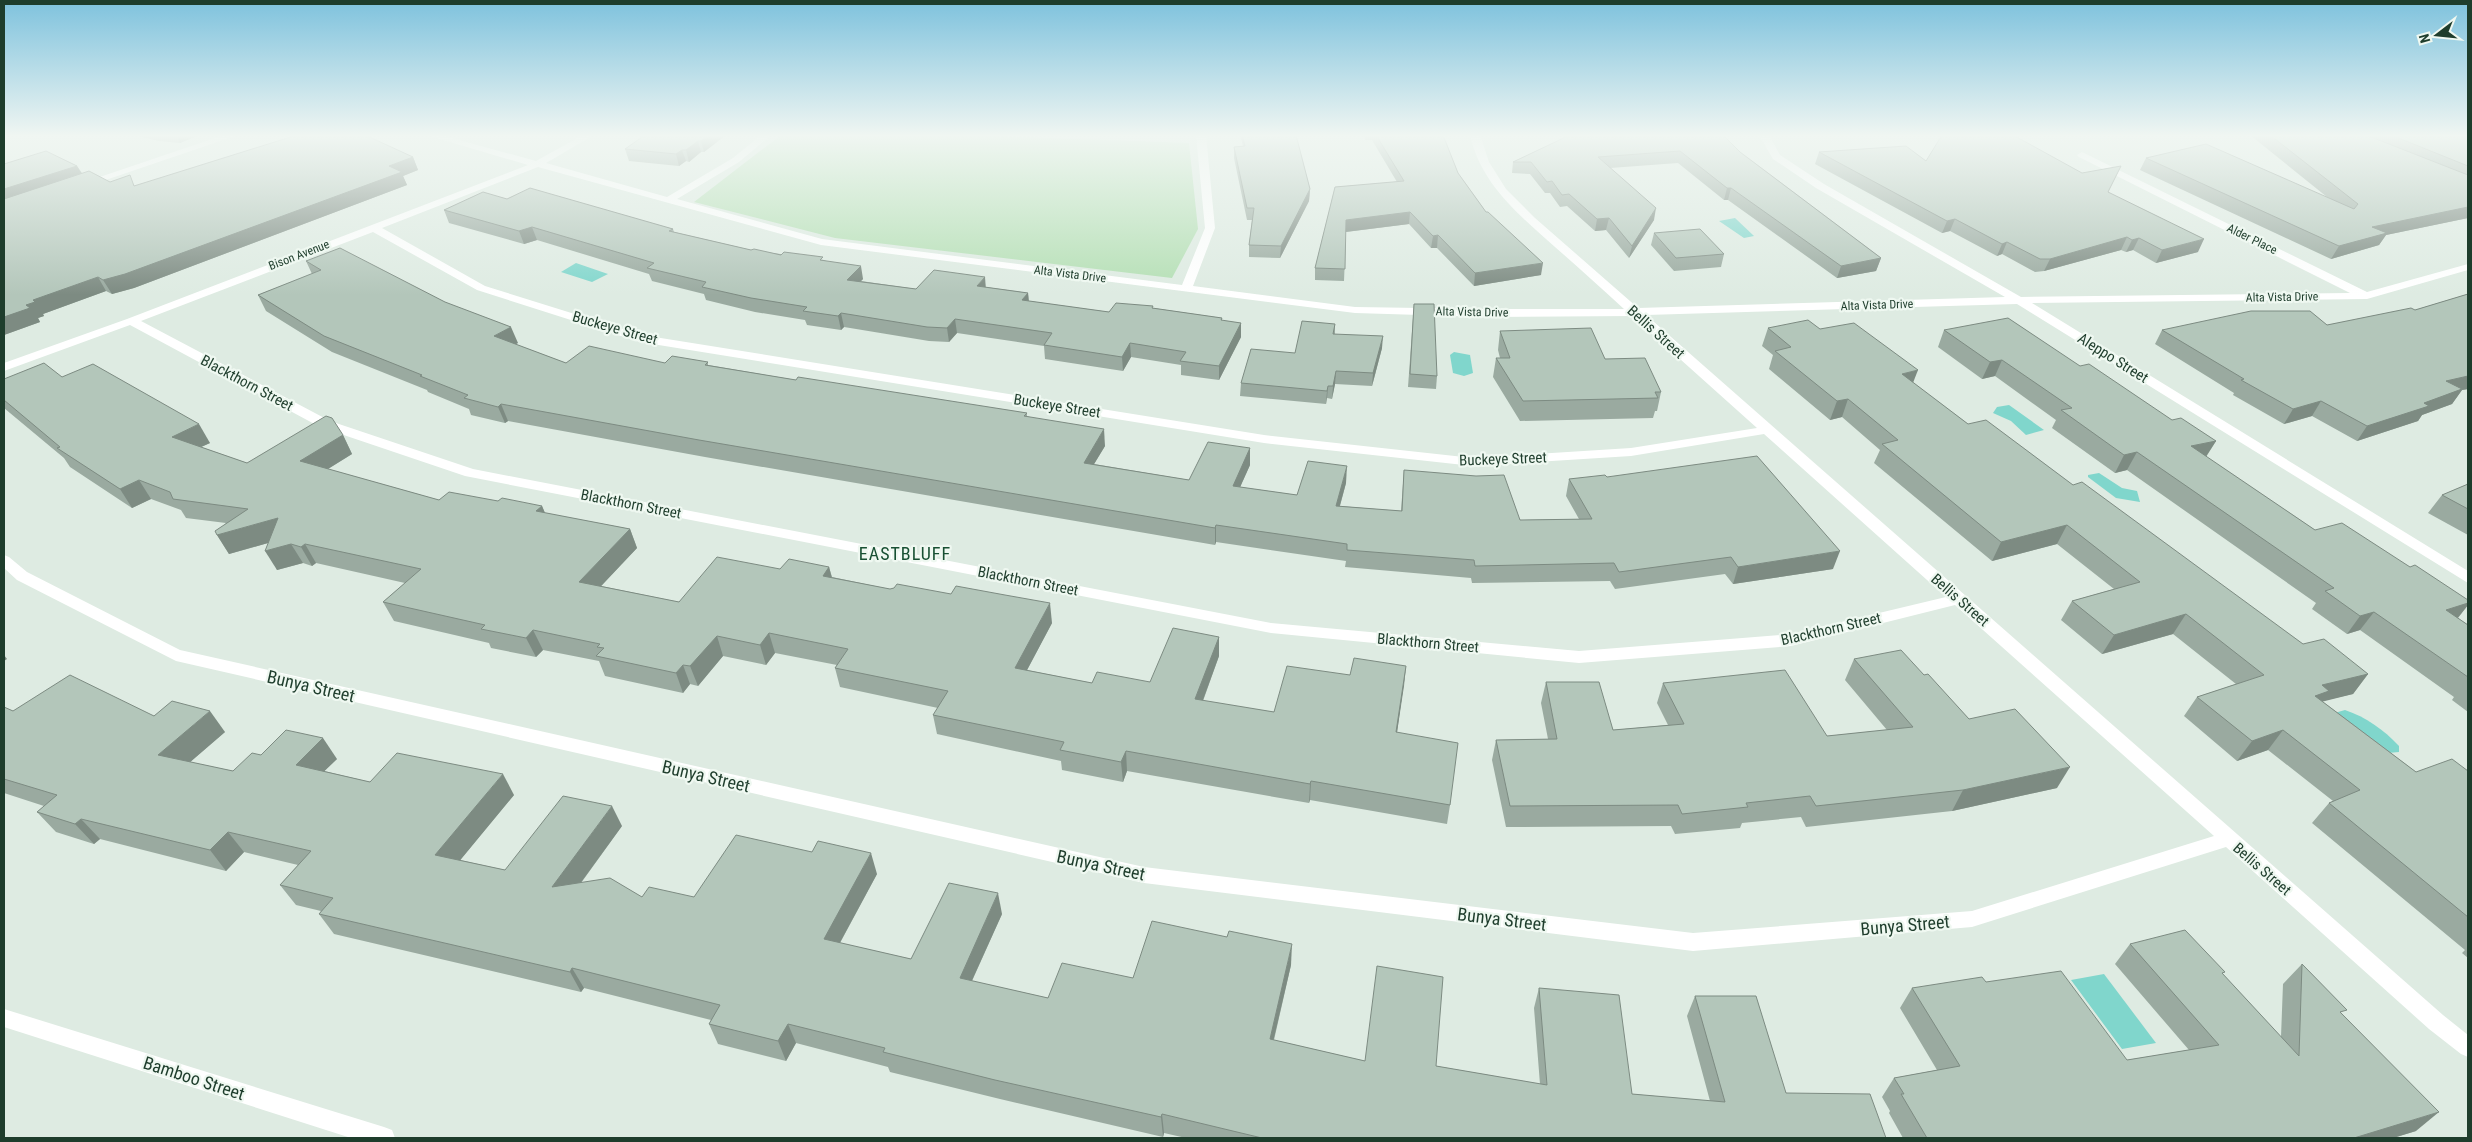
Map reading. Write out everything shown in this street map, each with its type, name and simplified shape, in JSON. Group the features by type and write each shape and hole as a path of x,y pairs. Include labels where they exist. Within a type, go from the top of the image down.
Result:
{"street":[{"name":"Bison Avenue","path":"4,367 131,321 474,188"},
{"name":"Alta Vista Drive","path":"621,188 821,242 1355,310 1486,313 1634,312 2019,300 2367,296 2468,267"},
{"path":"668,201 689,188"},
{"path":"1186,288 1210,228 1206,188"},
{"name":"Bellis Street","path":"1498,188 1766,430 2436,1022 2468,1047"},
{"name":"Aleppo Street","path":"1824,188 2019,300 2468,578"},
{"name":"Alder Place","path":"2149,188 2367,296"},
{"name":"Buckeye Street","path":"372,227 481,288 640,338 1264,439 1472,462 1631,452 1766,430"},
{"name":"Blackthorn Street","path":"131,321 325,424 470,473 1271,628 1579,657 1791,640 1958,599"},
{"name":"Bunya Street","path":"4,560 22,576 176,655 1134,873 1163,877 1693,942 1972,919 2229,839"},
{"name":"Bamboo Street","path":"4,1018 384,1138"}],"green space":[{"path":"712,188 1194,188 1198,229 1172,278 835,238 694,202"}],"water":[{"path":"1735,218 1754,236 1744,238 1719,221"},
{"path":"576,263 608,274 592,282 561,272"},
{"path":"1454,352 1470,355 1473,373 1464,376 1453,373 1450,355"},
{"path":"2009,405 2044,430 2026,435 2011,421 1993,413 1997,407"},
{"path":"2099,473 2122,488 2137,491 2140,502 2116,498 2088,477 2088,475"},
{"path":"2345,710 2360,716 2381,729 2399,746 2399,752 2388,753 2331,714"},
{"path":"2104,974 2156,1043 2122,1049 2071,980"}],"building":[{"path":"37,188 358,188 125,274 103,280 98,277 33,300 35,302 26,305 30,308 4,317 4,199"},
{"path":"531,188 673,229 669,231 751,250 781,255 784,252 823,257 820,260 861,266 847,280 916,289 934,270 985,277 977,286 1028,293 1022,300 1109,312 1116,303 1153,306 1152,308 1222,318 1221,320 1241,323 1219,366 1180,361 1186,352 1130,343 1122,357 1044,345 1052,333 955,319 947,328 927,327 841,313 838,316 803,311 807,307 751,298 702,287 706,282 647,268 654,263 532,227 519,231 444,210 483,192 507,199"},
{"path":"1243,188 1310,188 1281,246 1249,245 1254,208 1247,208"},
{"path":"1335,188 1469,188 1486,212 1543,263 1475,273 1438,235 1433,236 1410,212 1346,220 1345,269 1315,268"},
{"path":"1557,188 1634,188 1656,208 1632,246 1609,218 1597,219 1569,194 1562,195"},
{"path":"1731,188 1788,188 1881,258 1841,266"},
{"path":"1886,188 2110,188 2108,192 2204,239 2162,250 2139,238 2132,240 2127,237 2050,259 2040,259 2007,242 2002,244 1955,219 1947,221"},
{"path":"2212,188 2307,188 2354,209 2358,204 2338,188 2468,188 2468,207 2372,227 2387,233 2339,246"},
{"path":"1700,229 1724,254 1676,258 1654,233"},
{"path":"340,248 445,302 511,327 494,336 566,363 589,346 665,363 672,356 708,362 705,365 796,380 798,377 1027,413 1024,416 1104,429 1084,463 1189,480 1208,442 1250,448 1233,486 1297,495 1308,461 1347,466 1336,506 1402,511 1404,470 1476,476 1504,475 1520,520 1592,519 1569,479 1605,475 1607,477 1757,456 1840,551 1738,567 1731,557 1619,572 1614,563 1475,566 1474,560 1347,550 1347,544 1216,525 1215,528 699,440 501,404 498,407 464,398 468,395 324,336 258,295 321,270 306,261"},
{"path":"2468,294 2468,376 2446,381 2462,389 2424,403 2429,406 2367,426 2321,401 2293,409 2241,380 2244,379 2162,330 2251,311 2310,311 2327,325 2411,308 2415,310"},
{"path":"1414,304 1434,304 1437,376 1410,374"},
{"path":"2008,318 2080,366 2089,364 2172,420 2181,418 2216,441 2191,446 2315,530 2342,523 2410,567 2415,565 2468,600 2468,603 2446,610 2468,625 2468,677 2374,612 2360,616 2325,591 2334,588 2137,452 2124,455 2061,410 2072,408 2002,360 1990,362 1944,330"},
{"path":"1808,320 1820,329 1854,323 1918,370 1902,374 1968,424 1986,420 2073,485 2082,482 2303,644 2324,639 2368,674 2322,685 2329,691 2315,696 2416,772 2452,759 2468,771 2468,917 2329,803 2360,790 2283,730 2252,741 2197,697 2264,675 2186,614 2114,635 2072,601 2140,582 2067,525 2001,542 1882,444 1898,440 1848,399 1837,401 1775,351 1791,347 1768,328"},
{"path":"1302,321 1335,324 1333,334 1383,336 1373,373 1336,371 1333,386 1328,386 1327,391 1241,383 1251,349 1295,353"},
{"path":"1591,328 1605,359 1645,358 1661,392 1655,392 1658,398 1523,401 1496,358 1510,358 1500,331"},
{"path":"44,363 62,377 93,364 199,424 172,437 247,463 326,416 332,418 343,435 300,461 439,500 449,492 498,501 502,498 542,506 536,511 630,529 579,582 679,602 717,557 780,569 789,559 829,567 823,576 890,589 894,588 897,584 951,594 956,586 1050,603 1015,668 1092,683 1097,672 1150,682 1173,628 1219,637 1195,699 1274,712 1287,666 1350,675 1354,658 1406,666 1396,732 1458,743 1450,805 1311,781 1310,784 1126,751 1121,762 1060,750 1064,742 933,715 948,691 835,668 848,649 769,633 760,645 717,636 690,666 683,665 676,673 596,656 604,648 597,647 600,644 533,630 526,638 481,629 485,625 383,602 421,569 305,544 301,547 291,544 265,551 278,518 217,535 215,531 248,509 173,499 170,492 139,480 120,489 57,448 60,447 4,400 4,379"},
{"path":"2468,484 2468,509 2442,495"},
{"path":"1901,650 1924,675 1928,674 1969,719 2015,709 2070,767 1963,790 1816,806 1810,796 1746,803 1748,807 1682,814 1678,805 1510,806 1496,740 1557,739 1546,682 1599,682 1613,730 1684,724 1663,683 1785,670 1827,736 1913,727 1854,659"},
{"path":"70,675 154,716 172,701 210,711 158,755 233,771 252,753 261,755 286,730 323,738 296,765 370,782 397,753 503,774 435,855 505,870 563,796 612,806 552,887 610,878 642,897 649,887 694,897 736,835 812,852 818,841 871,853 824,939 911,959 949,883 998,893 960,978 1048,998 1062,963 1133,978 1152,921 1227,937 1229,931 1292,944 1270,1039 1365,1061 1377,966 1443,977 1436,1066 1547,1085 1539,988 1619,995 1632,1094 1725,1102 1695,996 1756,996 1786,1093 1870,1094 1886,1138 1262,1138 1162,1114 1161,1117 995,1080 883,1052 885,1048 788,1024 778,1041 709,1024 720,1005 572,968 570,972 319,914 333,898 280,885 311,851 228,832 210,850 81,819 75,824 37,812 57,795 4,779 4,707 13,711"},
{"path":"2185,930 2299,1056 2302,964 2347,1010 2340,1012 2439,1112 2354,1138 1927,1138 1901,1094 1904,1094 1894,1078 1960,1066 1912,988 1982,977 1986,982 2061,971 2127,1060 2219,1045 2130,944"}],"district":[{"name":"EASTBLUFF","path":"905,553"}]}
